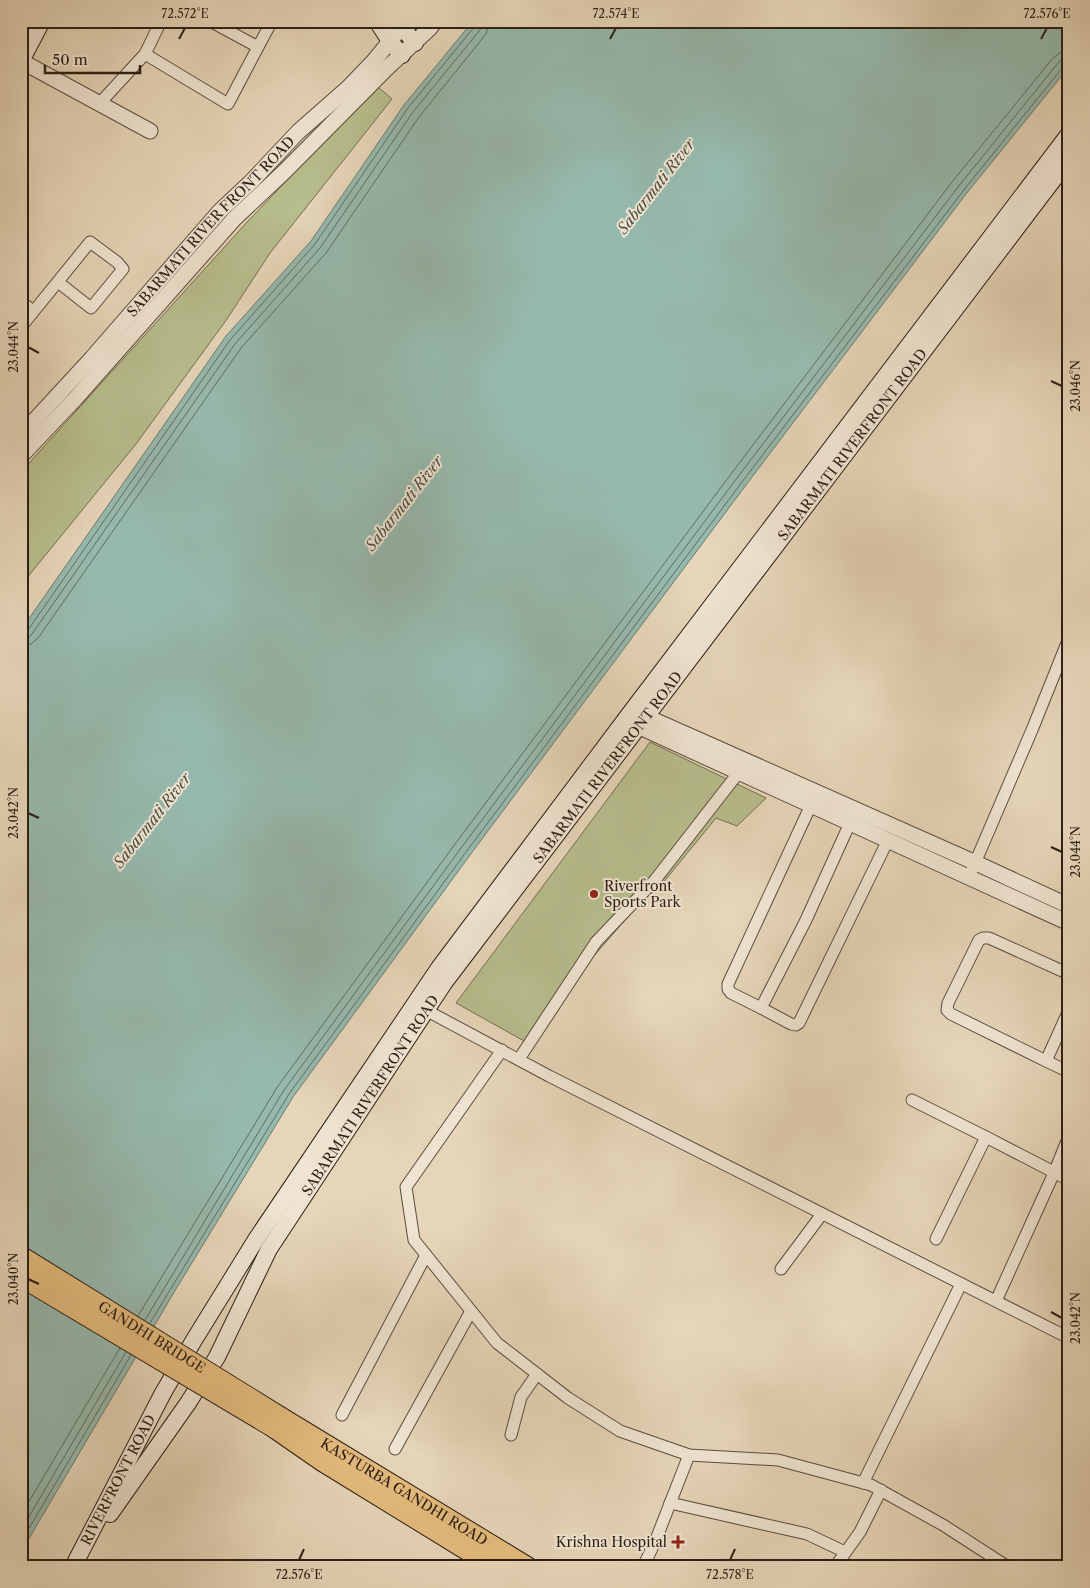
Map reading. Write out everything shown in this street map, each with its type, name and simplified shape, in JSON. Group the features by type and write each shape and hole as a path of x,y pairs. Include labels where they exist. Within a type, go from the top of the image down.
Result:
{"main road":[{"path":"21,61 42,21"},
{"path":"377,21 390,43 402,55"},
{"path":"402,24 415,43"},
{"name":"SABARMATI RIVERFRONT ROAD","path":"637,718 1069,134"},
{"name":"SABARMATI RIVERFRONT ROAD","path":"188,1404 217,1357 268,1250 420,1007 439,968 637,718 1069,159"},
{"name":"SABARMATI RIVERFRONT ROAD","path":"163,1393 257,1238 420,1007"},
{"name":"GANDHI BRIDGE","path":"21,1256 278,1423"},
{"name":"GANDHI BRIDGE","path":"21,1277 278,1423"},
{"name":"RIVERFRONT ROAD","path":"73,1567 163,1393"},
{"name":"RIVERFRONT ROAD","path":"83,1567 111,1512 188,1404"},
{"name":"KASTURBA GANDHI ROAD","path":"278,1423 323,1462 494,1567"},
{"name":"KASTURBA GANDHI ROAD","path":"278,1423 528,1567"}],"street":[{"path":"100,103 145,54 161,21"},
{"path":"210,21 258,47"},
{"path":"145,54 228,104 272,21"},
{"path":"21,456 75,399 234,219 415,43 435,21"},
{"name":"SABARMATI RIVER FRONT ROAD","path":"21,435 92,358 220,211 251,182 298,132 348,88 390,43 402,24"},
{"path":"21,61 150,132"},
{"path":"21,327 90,242 117,262 123,269 91,308 58,282"},
{"path":"21,302 33,311"},
{"path":"970,878 1069,638"},
{"path":"637,718 739,772 1069,923"},
{"path":"637,718 976,863 1069,906"},
{"path":"519,1059 596,942 655,880 739,772"},
{"path":"811,805 728,984 728,989 731,993 791,1024 796,1025 800,1023 888,840"},
{"path":"762,1008 806,920 850,823"},
{"path":"1069,974 989,938 983,938 979,940 948,1003 947,1010 950,1014 1069,1072"},
{"path":"420,1007 549,1076 1069,1338"},
{"path":"1046,1061 1069,1010"},
{"path":"502,1050 406,1187 414,1240 496,1343 568,1398 620,1431 689,1455 778,1460 863,1483 881,1490 942,1525 1008,1567"},
{"path":"912,1100 1069,1180"},
{"path":"996,1301 1069,1136"},
{"path":"936,1239 986,1137"},
{"path":"781,1268 822,1214"},
{"path":"342,1416 426,1255"},
{"path":"863,1483 961,1284"},
{"path":"395,1449 471,1311"},
{"path":"511,1435 521,1397 537,1374"},
{"path":"643,1567 655,1542 689,1455"},
{"path":"835,1567 860,1532 881,1490"},
{"path":"670,1503 807,1534 845,1552"}],"green space":[{"path":"377,86 392,99 270,253 227,319 136,444 21,585 21,472 248,221"},
{"name":"Riverfront Sports Park","path":"650,742 766,798 737,826 716,818 662,884 639,904 593,957 533,1046 456,1003"}],"water":[{"name":"Sabarmati River","path":"473,21 1069,21 1069,67 966,194 743,489 473,851 293,1097 176,1289 21,1552 21,630 226,336 311,241 404,105"}],"place":[{"name":"Riverfront Sports Park","path":"594,894"},
{"name":"Krishna Hospital","path":"678,1542"}]}
